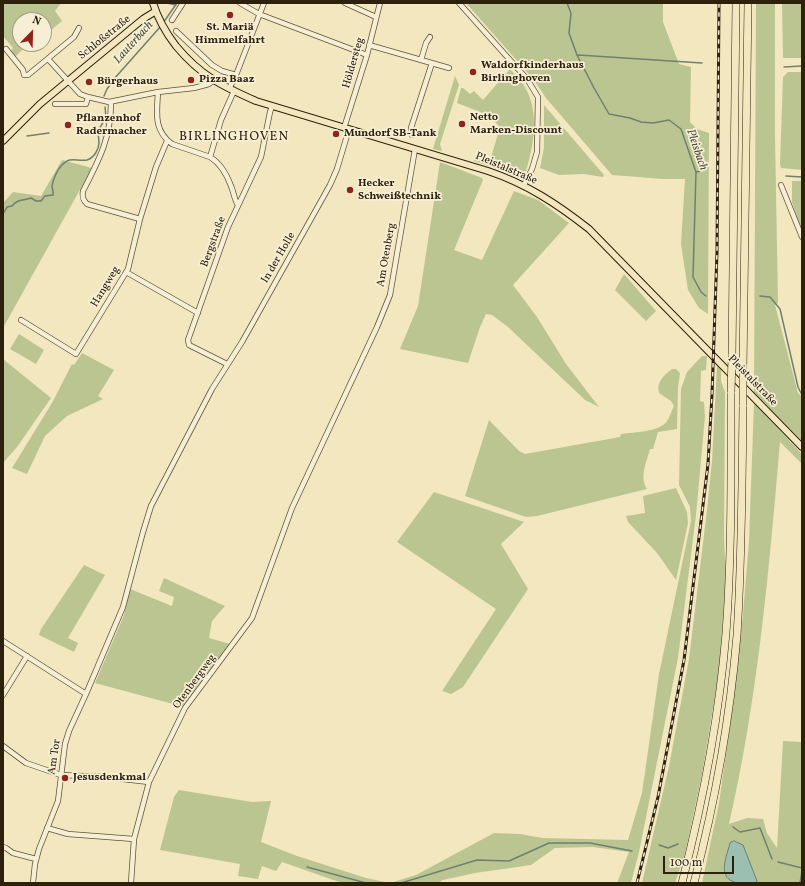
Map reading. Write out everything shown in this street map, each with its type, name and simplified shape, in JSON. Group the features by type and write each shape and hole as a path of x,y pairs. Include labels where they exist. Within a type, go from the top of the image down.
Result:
{"highway":[{"path":"682,883 707,771 722,673 729,579 736,3"},
{"path":"694,883 713,801 727,720 733,674 740,587 748,3"}],"main road":[{"name":"Pleistalstraße","path":"154,3 160,22 164,29 189,61 204,74 231,90 256,101 469,164 504,176 524,185 557,205 589,229 802,447"},
{"name":"Schloßstraße","path":"4,139 40,104 143,19 156,11"}],"street":[{"path":"172,20 183,3"},
{"path":"240,3 259,14 366,55"},
{"path":"210,157 236,75 264,3"},
{"path":"345,3 376,17"},
{"name":"Höldersteg","path":"346,128 380,3"},
{"path":"459,3 528,79 538,97 537,152 524,185"},
{"name":"Schloßstraße","path":"6,49 23,70 24,75 28,75 74,37 80,28"},
{"path":"176,31 212,65 222,71 236,75"},
{"path":"421,60 426,43 430,37"},
{"path":"369,45 449,68"},
{"path":"48,59 80,94 111,102 158,92 194,88 208,84 214,80"},
{"path":"412,135 411,128 432,62"},
{"path":"158,92 158,125 167,141 210,157 223,170 238,205"},
{"path":"55,104 86,104 88,97"},
{"path":"111,102 111,118 101,157 83,191 82,196 87,204 140,219"},
{"name":"Bergstraße","path":"227,364 189,345 188,340 228,227 262,154 272,106"},
{"name":"In der Holle","path":"110,639 123,607 151,506 212,389 242,342 330,185 337,169 346,128"},
{"name":"Hangweg","path":"21,320 76,354 126,272 156,167 167,141"},
{"name":"Am Otenberg","path":"252,618 292,508 377,327 390,295 415,149"},
{"path":"781,185 802,236"},
{"path":"126,272 198,313"},
{"name":"Otenbergweg","path":"131,883 134,839 149,782 185,708 252,618"},
{"name":"Am Tor","path":"33,883 36,859 58,801 65,744 69,731 110,639"},
{"path":"3,641 86,694"},
{"path":"3,695 26,656"},
{"path":"3,746 26,763 61,775 105,777 149,782"},
{"path":"47,828 68,834 134,839"},
{"path":"3,847 13,853 36,859"}],"green space":[{"path":"3,3 61,3 55,11 62,21 52,29 52,12 12,12 12,47 3,36"},
{"path":"466,3 663,3 663,22 679,64 691,67 690,122 697,129 709,133 708,314 699,308 688,290 681,244 685,179 663,179 612,175 546,98 534,80"},
{"path":"756,3 775,3 775,136 778,303 775,305 798,393 802,397 802,441 754,392"},
{"path":"782,3 802,3 802,58 783,58"},
{"path":"12,49 12,52 20,52 15,57 10,52"},
{"path":"510,69 526,89 533,108 534,119 533,140 529,161 526,171 518,176 474,161 474,157 490,161 500,127 488,115 457,103 461,88 470,94 474,91 483,100"},
{"path":"788,72 802,72 802,170 781,168 780,164 783,77"},
{"path":"455,76 459,85 440,144 442,151 433,149"},
{"path":"544,105 604,175 603,177 583,174 559,175 540,168 544,148"},
{"path":"62,160 92,168 3,328 3,203 13,192 41,196"},
{"path":"440,162 482,178 483,180 454,250 482,260 514,191 538,200 569,223 513,285 537,317 566,364 599,407 585,400 508,327 492,315 486,314 468,363 400,349 418,306"},
{"path":"792,181 802,181 802,233 792,202"},
{"path":"624,274 656,311 646,321 615,290"},
{"path":"19,334 44,350 36,364 10,349"},
{"path":"82,353 114,370 98,396 103,399 67,416 45,436 27,474 12,468 52,403 72,364 74,365"},
{"path":"702,356 707,356 706,370 701,371 700,401 704,402 705,416 696,515 678,658 639,852 631,883 617,883 629,852 593,847 555,848 531,865 475,873 443,880 438,883 390,883 416,875 494,833 520,834 542,838 628,840 642,793 659,674 691,521 690,507 679,485 681,389 687,372"},
{"path":"3,359 51,398 17,447 3,463"},
{"path":"717,366 721,369 721,381 725,392 724,538 726,575 719,673 702,774 685,854 675,883 642,883 669,766 689,659 712,461"},
{"path":"672,369 676,369 680,373 678,387 677,429 658,432 653,449 650,449 644,469 644,479 647,489 537,516 526,517 465,496 489,420 519,451 525,454 620,437 621,434 653,429 664,425 674,406 671,401 659,393 658,389 661,379"},
{"path":"754,403 802,454 802,464 780,442 767,586 755,682 748,729 729,824 747,818 763,819 767,833 777,848 783,741 802,742 802,883 702,883 719,803 733,704 743,614 749,541"},
{"path":"676,488 687,512 688,523 676,580 657,553 628,522 626,516 645,513 643,496"},
{"path":"434,492 524,522 501,544 528,589 463,687 451,694 442,691 496,609 397,542"},
{"path":"84,565 105,575 68,638 78,643 74,652 39,635 41,629"},
{"path":"164,578 225,606 212,621 209,638 230,644 184,707 95,683 124,615 130,589 172,606 174,597 159,591"},
{"path":"179,790 252,802 271,801 261,842 297,856 366,878 390,883 342,883 282,862 276,871 262,866 258,879 238,876 240,864 160,850 174,797"}],"shaded area":[{"path":"734,841 743,845 757,881 756,883 736,883 729,879 726,875 724,870 725,859 730,843"}],"waterway":[{"path":"167,3 176,5"},
{"name":"Lauterbach","path":"163,23 177,3"},
{"name":"Pleisbach","path":"567,3 571,13 569,33 577,55 609,114 630,118 641,122 653,123 669,120 681,129 696,172 693,277 701,292 706,296"},
{"name":"Lauterbach","path":"104,96 114,79 161,26"},
{"path":"578,55 702,63"},
{"path":"784,67 802,66"},
{"name":"Lauterbach","path":"3,214 7,207 12,206 18,201 31,198 36,201 41,201 45,196 53,195 52,186 54,178 61,166 68,161 87,160 94,155 99,145 98,131 105,117 105,107"},
{"path":"27,136 49,133"},
{"name":"Pleisbach","path":"696,172 701,171"},
{"path":"786,176 802,177"},
{"name":"Pleisbach","path":"760,296 770,297 780,309 798,387 802,395"},
{"path":"733,827 740,832 760,828 772,859"},
{"path":"401,883 477,860 509,861 549,843 590,843 632,851"},
{"path":"659,845 668,848 678,844"},
{"path":"778,862 802,868"},
{"path":"307,867 366,883"},
{"path":"800,883 802,871"}],"railway":[{"path":"637,883 658,797 684,660 708,464 717,252 719,3"}],"place":[{"name":"St. Mariä Himmelfahrt","path":"230,15"},
{"name":"Waldorfkinderhaus Birlinghoven","path":"473,72"},
{"name":"Pizza Baaz","path":"191,80"},
{"name":"Bürgerhaus","path":"89,82"},
{"name":"Netto Marken-Discount","path":"462,124"},
{"name":"Pflanzenhof Radermacher","path":"68,125"},
{"name":"Mundorf SB-Tank","path":"336,134"},
{"name":"Hecker Schweißtechnik","path":"350,190"},
{"name":"Jesusdenkmal","path":"65,778"}],"district":[{"name":"BIRLINGHOVEN","path":"234,138"}]}
